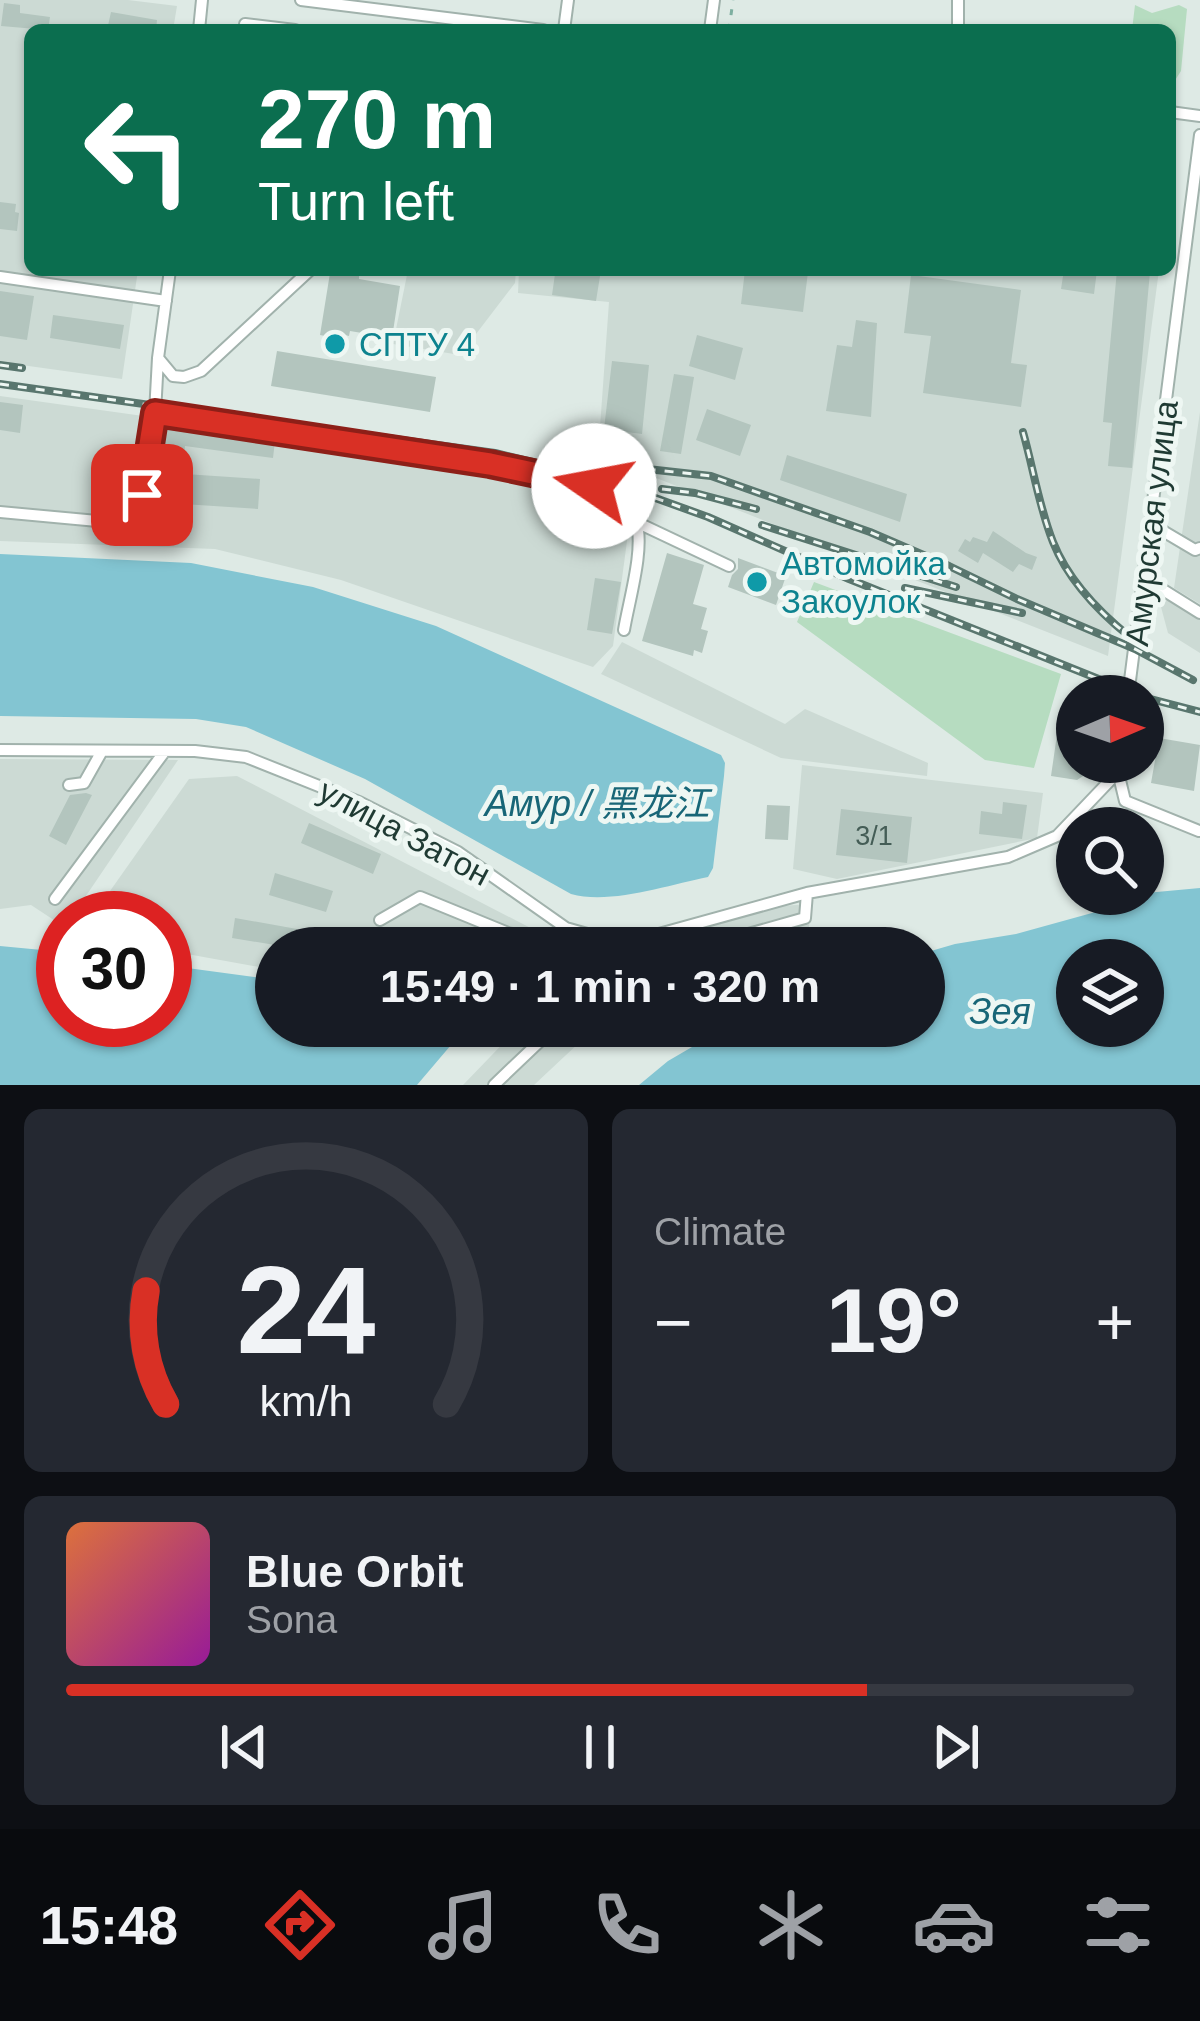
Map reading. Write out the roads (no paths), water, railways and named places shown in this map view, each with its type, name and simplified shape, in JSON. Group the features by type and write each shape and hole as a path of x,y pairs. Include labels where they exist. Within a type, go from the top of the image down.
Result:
{"street":[{"path":"301,0 495,24"},
{"name":"Амурская улица","path":"1132,675 1200,135"},
{"path":"0,512 119,524 142,495 169,276"},
{"path":"158,358 173,376 201,371 304,276"},
{"path":"0,277 166,301"},
{"path":"156,410 490,464 623,494 637,522 640,549 624,630"},
{"path":"637,522 730,566"},
{"path":"1150,524 1195,550 1200,548"},
{"path":"1144,578 1200,613"},
{"name":"улица Затон","path":"0,751 165,751 246,757 358,802 458,852 565,927"},
{"path":"69,784 84,783 102,751"},
{"path":"61,891 165,751"},
{"name":"улица Затон","path":"684,927 807,893 1007,856 1057,836 1105,783"},
{"path":"1122,783 1125,801 1199,832"},
{"path":"773,927 805,918 807,893"},
{"path":"380,920 420,897 493,927"},
{"path":"494,1085 534,1047"}],"water":[{"name":"Амур / 黑龙江","path":"0,554 191,563 313,587 436,626 721,755 725,763 713,868 708,877 639,893 571,894 365,779 246,727 196,719 0,716"},
{"name":"Зея","path":"1200,888 1200,1085 639,1085 692,1047 945,1047 945,947 1085,915 1164,915 1164,891"},
{"path":"0,946 36,949 36,1047 192,1047 192,969 255,977 255,1047 449,1047 417,1085 0,1085"}],"railway":[{"path":"0,365 22,368"},
{"path":"0,384 495,453 600,478 708,517 1089,675"},
{"path":"1023,432 1059,556 1086,594 1130,637"},
{"path":"593,463 711,476 870,532 1135,649 1193,680"},
{"path":"662,489 756,509"},
{"path":"762,525 956,587"},
{"path":"905,588 1022,613"},
{"path":"1164,703 1200,712"}],"place":[{"name":"СПТУ 4","path":"335,344"},
{"name":"Автомойка Закоулок","path":"757,582"}]}
